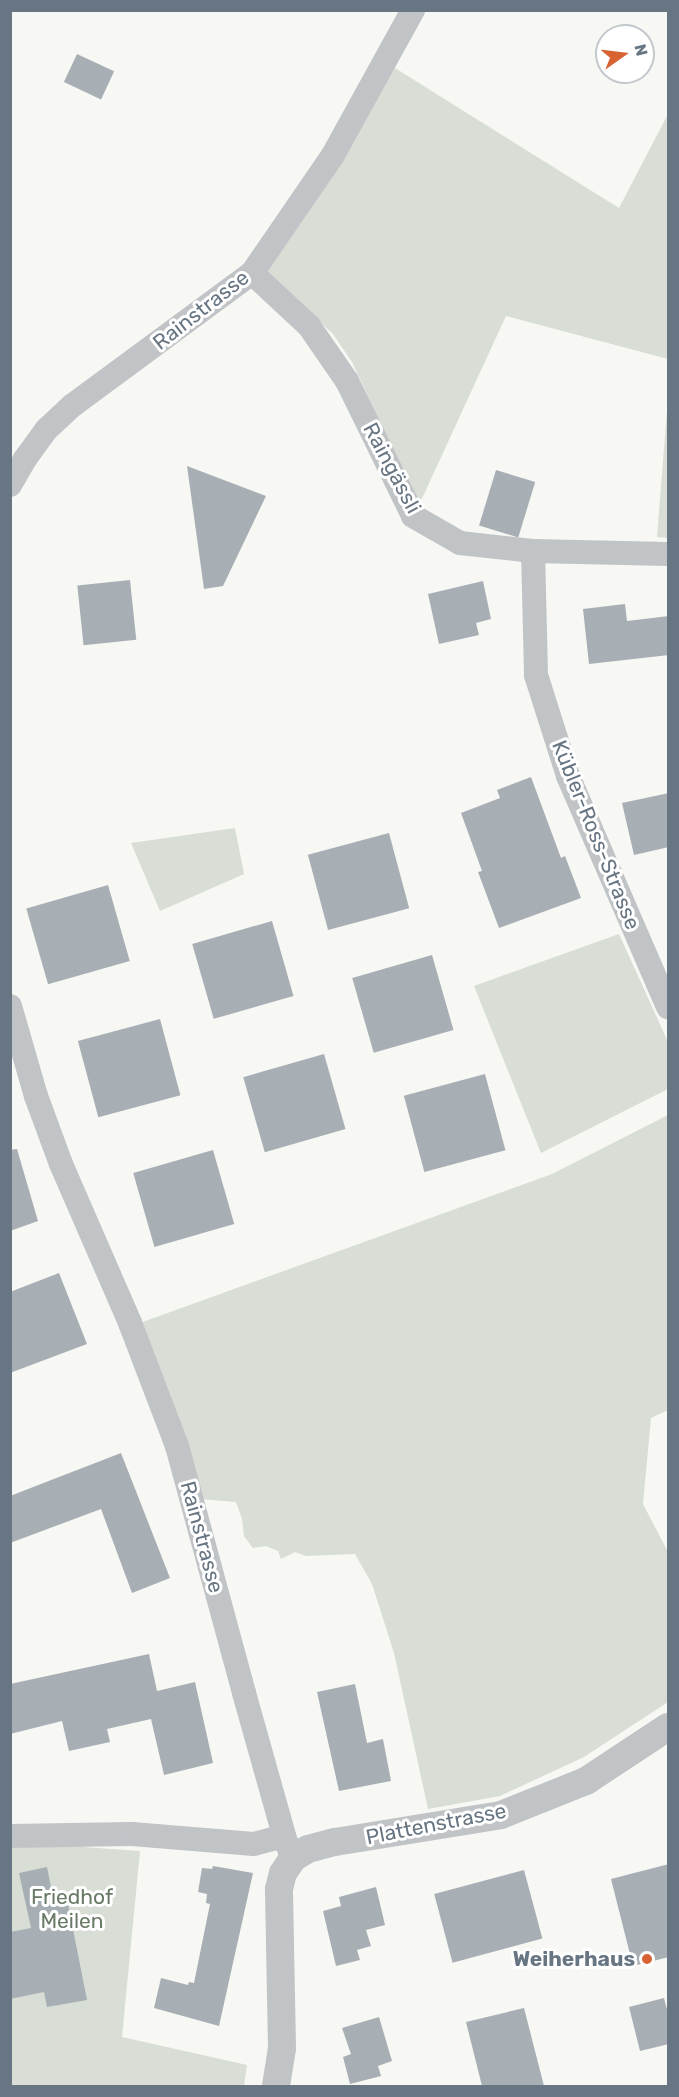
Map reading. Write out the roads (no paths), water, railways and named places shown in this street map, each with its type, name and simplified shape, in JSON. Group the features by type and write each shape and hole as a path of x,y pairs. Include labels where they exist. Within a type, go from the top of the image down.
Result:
{"street":[{"name":"Rainstrasse","path":"10,485 24,459 47,429 73,405 252,273 333,155 413,10"},
{"name":"Raingässli","path":"252,273 309,326 347,381 413,516 460,543 533,551 669,554"},
{"name":"Kübler-Ross-Strasse","path":"533,551 536,675 568,776 669,1007"},
{"name":"Rainstrasse","path":"10,1006 36,1096 61,1164 130,1323 177,1446 289,1847"},
{"name":"Plattenstrasse","path":"10,1836 132,1834 308,1849 335,1842 501,1815 586,1781 669,1727"},
{"path":"276,2086 282,2048 279,1889 289,1847"}],"place":[{"name":"Weiherhaus","path":"647,1959"}],"park label":[{"name":"Friedhof Meilen","path":"72,1909"}]}
